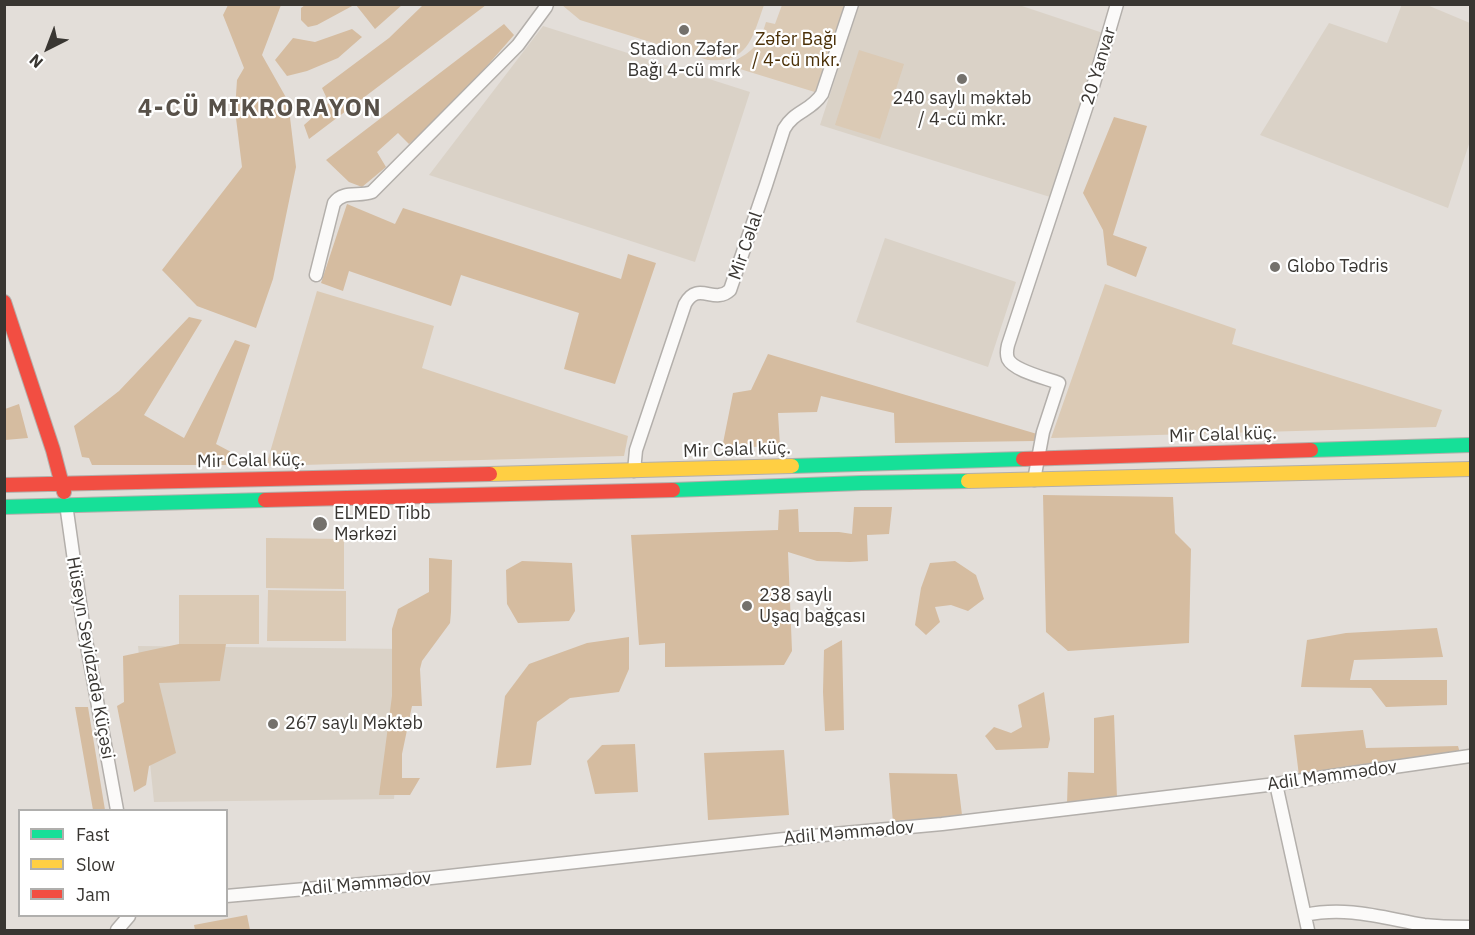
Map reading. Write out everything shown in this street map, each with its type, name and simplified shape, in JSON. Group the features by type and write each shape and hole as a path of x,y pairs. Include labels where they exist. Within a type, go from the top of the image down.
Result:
{"street":[{"name":"Mir Cəlal","path":"634,471 636,450 685,304 692,295 699,292 723,296 730,290 784,129 794,116 812,105 822,94 852,4"},
{"name":"20 Yanvar","path":"1037,459 1059,383 1013,365 1008,360 1008,345 1080,127 1117,4"},
{"path":"316,275 334,203 338,197 372,192 518,45 547,6"},
{"path":"4,302 53,450 66,504"},
{"name":"Mir Cəlal küç.","path":"4,484 634,471 1470,445"},
{"path":"1433,446 1434,470"},
{"path":"1034,480 1037,459"},
{"name":"Mir Cəlal küç.","path":"4,507 452,496 870,482 1470,469"},
{"name":"Hüseyn Seyidzadə Küçəsi","path":"66,504 83,624 117,809"},
{"name":"Adil Məmmədov","path":"228,896 431,878 800,837 942,825 1276,784 1470,756"},
{"path":"1276,784 1308,930"},
{"path":"1305,915 1354,911 1426,925 1470,927"},
{"path":"117,930 127,917"}],"shaded area":[{"path":"1402,4 1427,5 1470,23 1470,141 1448,208 1260,135 1329,23 1387,43"},
{"path":"228,5 281,5 262,55 288,101 296,167 273,279 256,328 197,306 162,270 242,167 235,110 237,80 244,68 223,15"},
{"path":"305,5 354,5 317,25 308,27 301,20 301,8"},
{"path":"356,5 402,5 375,29"},
{"path":"423,5 486,5 309,139 304,125 329,103 322,88 389,38"},
{"name":"240 saylı məktəb / 4-cü mkr.","path":"859,5 1019,5 1103,33 1050,197 820,125"},
{"path":"504,24 514,35 453,105 409,144 398,133 377,152 386,167 362,187 349,182 326,160"},
{"path":"543,26 750,92 695,262 429,175"},
{"path":"352,29 362,37 338,58 307,71 287,76 275,60 293,38 315,42"},
{"path":"1114,117 1147,126 1113,235 1147,247 1136,277 1107,265 1103,230 1083,193"},
{"path":"347,204 395,224 403,208 621,279 628,254 656,263 615,384 564,369 579,313 461,275 451,306 349,271 343,291 321,283"},
{"path":"885,238 1016,282 988,367 856,322"},
{"path":"189,317 202,320 144,415 184,438 235,340 250,345 216,444 231,452 230,465 92,465 89,458 82,457 74,426 119,391"},
{"path":"768,354 1037,434 1035,441 895,443 894,413 821,396 817,412 778,413 780,446 722,448 733,393 751,390"},
{"path":"19,404 28,438 5,440 5,409"},
{"path":"1043,495 1173,497 1175,533 1191,549 1189,643 1068,651 1046,632"},
{"path":"854,507 892,507 889,534 867,535 868,561 817,561 788,552 792,651 784,665 665,667 665,643 639,645 631,535 778,530 779,510 798,509 799,532 852,534"},
{"path":"429,558 452,560 451,612 450,623 422,661 420,669 422,706 412,706 402,754 402,778 420,778 410,795 379,795 392,696 392,629 398,609 429,592"},
{"path":"522,561 572,563 575,611 569,621 518,623 507,604 506,570"},
{"path":"955,561 976,575 984,599 968,611 951,605 935,607 940,622 926,635 915,625 921,588 930,563"},
{"path":"1437,628 1443,657 1354,660 1350,680 1447,680 1447,705 1386,707 1371,688 1301,687 1307,640 1346,633"},
{"path":"629,637 629,669 619,692 570,698 537,722 531,765 496,768 505,696 529,664 587,643"},
{"path":"842,640 844,730 825,731 824,650"},
{"path":"179,644 226,644 220,681 159,683 176,753 149,766 146,785 134,792 117,706 124,702 123,656"},
{"name":"267 saylı Məktəb","path":"138,646 406,649 394,799 154,802"},
{"path":"1044,692 1050,739 1048,748 996,750 985,736 994,727 1011,733 1022,727 1018,705"},
{"path":"75,707 88,707 105,809 93,809"},
{"path":"1114,715 1117,798 1067,804 1068,772 1094,773 1094,718"},
{"path":"1363,730 1366,748 1458,746 1460,753 1299,776 1294,735"},
{"path":"635,744 638,792 595,794 587,761 602,745"},
{"path":"784,750 789,815 708,820 704,753"},
{"path":"889,773 957,774 962,815 893,823"},
{"path":"247,915 250,930 195,930 194,925"}],"green space":[{"name":"Stadion Zəfər Bağı 4-cü mrk","path":"562,5 764,5 752,37 741,52 722,60 708,60 580,20"},
{"name":"Zəfər Bağı / 4-cü mkr.","path":"782,5 847,5 818,93 727,65 752,49 760,38 766,22 775,24"},
{"path":"859,50 904,64 880,139 835,125"},
{"path":"1105,284 1236,329 1232,344 1442,410 1436,427 1051,438"},
{"path":"317,291 434,326 422,368 628,436 624,456 266,466"},
{"path":"266,538 344,539 344,589 266,588"},
{"path":"268,590 346,591 346,641 267,641"},
{"path":"179,595 259,595 259,644 179,644"}],"traffic: fast":[{"path":"1311,450 1470,445"},
{"path":"792,466 1023,459"},
{"path":"673,490 968,481"},
{"path":"4,507 265,500"}],"traffic: slow":[{"path":"490,474 792,466"},
{"path":"968,481 1470,469"}],"traffic: jam":[{"path":"4,302 53,450 64,492"},
{"path":"1023,459 1311,450"},
{"path":"4,485 490,474"},
{"path":"265,500 673,490"}],"place":[{"name":"Stadion Zəfər Bağı 4-cü mrk","path":"684,30"},
{"name":"240 saylı məktəb / 4-cü mkr.","path":"962,79"},
{"name":"Globo Tədris","path":"1275,267"},
{"name":"ELMED Tibb Mərkəzi","path":"320,524"},
{"name":"238 saylı Uşaq bağçası","path":"747,606"},
{"name":"267 saylı Məktəb","path":"273,724"}],"district":[{"name":"4-CÜ MIKRORAYON","path":"260,109"}]}
